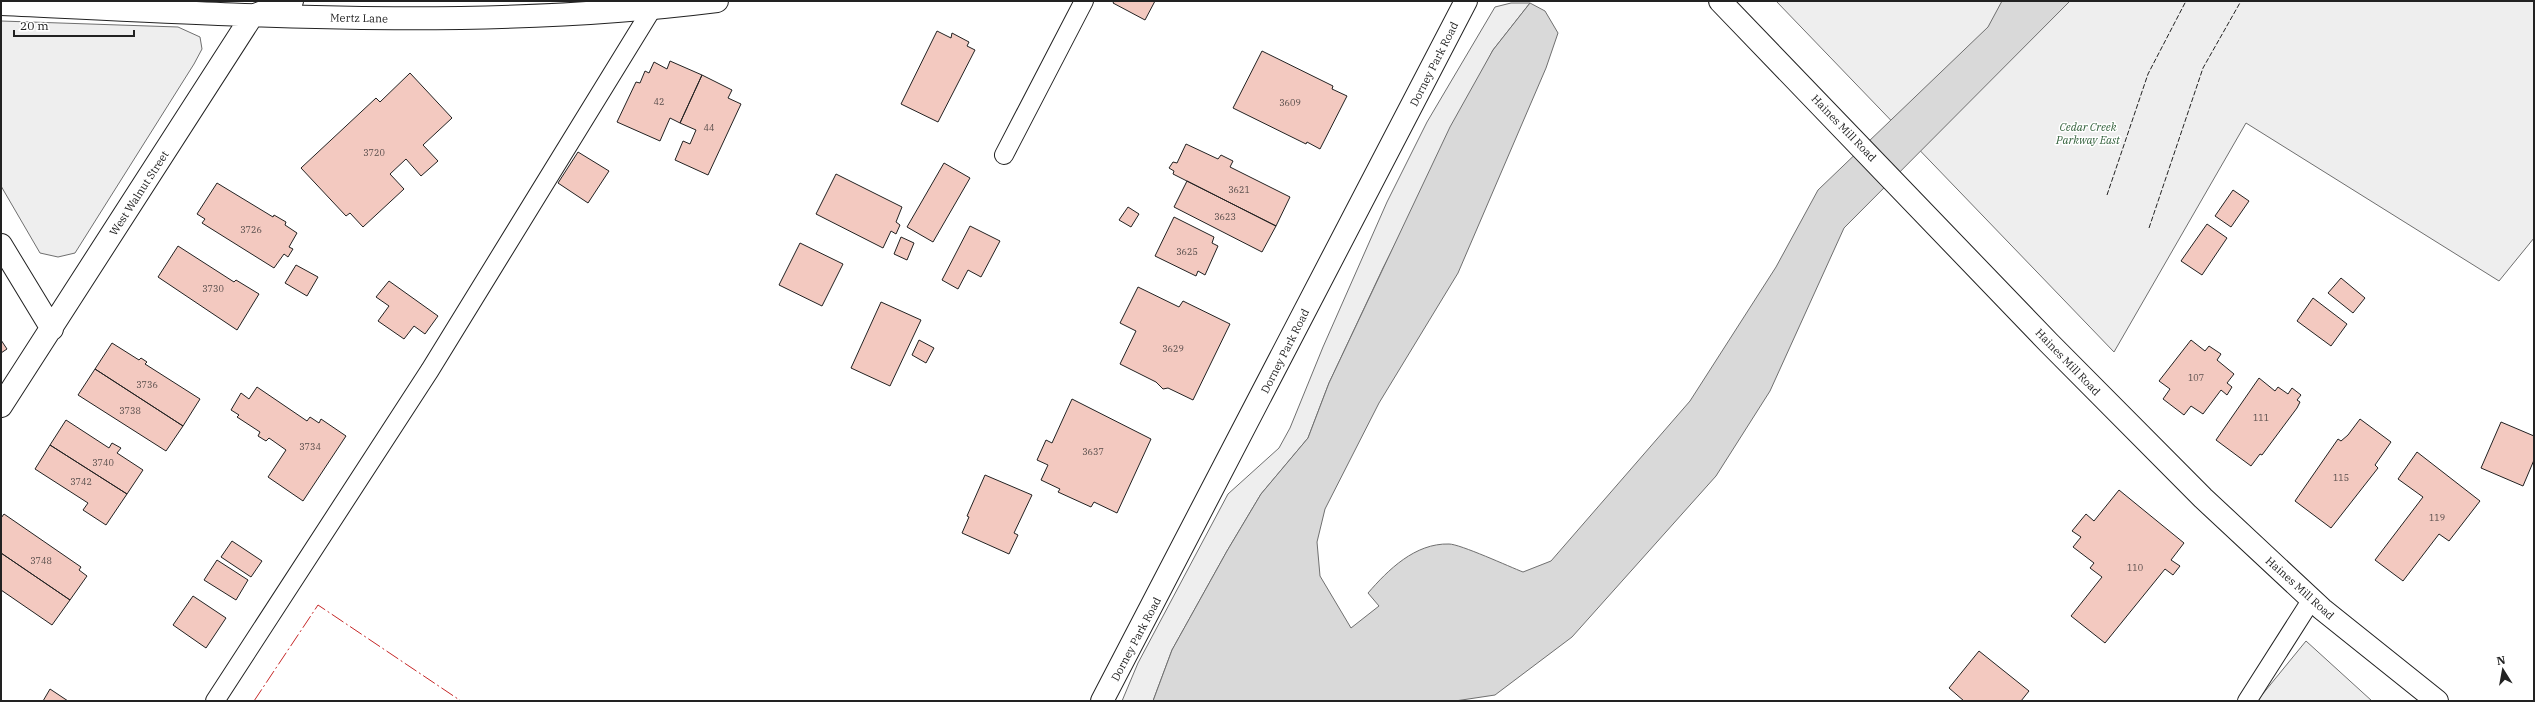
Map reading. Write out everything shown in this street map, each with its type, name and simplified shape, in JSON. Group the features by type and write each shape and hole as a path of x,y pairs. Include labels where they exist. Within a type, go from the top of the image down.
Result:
{"street":[{"path":"252,16 292,1"},
{"name":"Mertz Lane","path":"1,4 252,16 445,19 652,9 717,1"},
{"name":"Dorney Park Road","path":"1102,701 1466,1"},
{"name":"Haines Mill Road","path":"1720,1 2197,493 2312,599 2436,701"},
{"name":"West Walnut Street","path":"1,406 52,329 252,16"},
{"path":"1,245 52,329"}],"lane":[{"path":"1004,155 1084,1"},
{"path":"215,701 430,370 652,9"},
{"path":"2247,701 2312,599"}],"green space":[{"name":"Cedar Creek Parkway East","path":"1776,1 2534,1 2534,238 2499,281 2246,123 2114,352"},
{"path":"1511,3 1530,3 1493,50 1383,268 1329,383 1308,438 1261,494 1227,551 1172,650 1153,701 1122,701 1138,663 1228,494 1279,448 1290,428 1323,347 1387,202 1427,122 1495,7"},
{"path":"1,21 178,27 200,37 202,49 194,64 75,253 58,257 40,253 1,186"},
{"path":"2306,641 2372,701 2257,701"}],"shaded area":[{"path":"2002,1 2070,1 1844,228 1770,391 1716,476 1572,637 1495,695 1455,701 1153,701 1172,650 1227,551 1261,494 1308,438 1329,383 1450,127 1493,50 1530,3 1545,11 1558,33 1546,68 1458,273 1379,403 1325,509 1317,542 1320,576 1351,628 1379,606 1368,593 1376,584 1393,567 1414,553 1425,548 1437,545 1455,545 1523,572 1551,561 1690,401 1776,267 1818,190 1988,27"}],"building":[{"path":"1114,1 1155,1 1145,20 1113,3"},
{"path":"937,31 951,38 952,33 969,42 967,46 975,50 938,122 901,104"},
{"path":"1262,51 1333,86 1332,89 1347,96 1320,149 1307,142 1306,144 1233,108"},
{"path":"670,61 702,75 680,123 670,118 660,141 617,122 636,82 640,83 645,71 649,73 654,62 667,69"},
{"path":"410,73 452,118 423,145 438,161 421,176 406,159 390,174 404,189 363,227 350,213 346,216 301,168 376,98 380,102"},
{"path":"702,75 732,90 728,98 741,104 708,175 675,160 683,141 690,144 696,130 680,123"},
{"path":"1186,144 1218,159 1221,155 1233,161 1230,167 1290,197 1276,226 1173,174 1174,171 1169,168 1173,162 1177,163"},
{"path":"578,152 609,171 588,203 558,183"},
{"path":"944,163 970,178 933,242 907,227"},
{"path":"836,174 902,207 896,222 900,225 896,234 891,231 883,248 816,214"},
{"path":"1187,181 1276,226 1262,252 1174,207"},
{"path":"217,183 273,217 274,215 286,222 285,225 297,233 289,247 293,249 288,257 284,254 274,268 202,223 205,219 197,214"},
{"path":"2233,190 2249,201 2231,227 2215,216"},
{"path":"1128,207 1139,214 1131,227 1119,220"},
{"path":"1174,217 1214,237 1212,243 1218,246 1205,275 1198,271 1196,276 1155,256"},
{"path":"2207,224 2227,238 2202,275 2181,261"},
{"path":"970,226 1000,241 981,277 968,270 958,289 942,280"},
{"path":"901,237 914,243 907,260 894,254"},
{"path":"800,243 843,264 822,306 779,285"},
{"path":"178,246 234,282 236,280 259,294 237,330 158,277"},
{"path":"296,265 318,277 307,296 285,283"},
{"path":"2341,278 2365,298 2353,313 2328,293"},
{"path":"389,281 438,316 425,334 414,326 404,339 378,321 389,306 376,297"},
{"path":"1138,287 1179,307 1183,301 1230,324 1193,400 1168,388 1163,389 1156,382 1120,364 1136,331 1120,323"},
{"path":"2313,298 2347,324 2331,346 2297,321"},
{"path":"881,302 921,320 890,386 851,368"},
{"path":"1,340 7,349 1,353"},
{"path":"919,340 934,348 926,363 912,355"},
{"path":"2191,340 2205,351 2209,346 2221,354 2217,360 2234,374 2227,383 2232,387 2227,395 2221,390 2203,414 2191,406 2184,415 2163,399 2170,389 2159,381"},
{"path":"112,343 139,360 141,358 147,362 145,364 200,399 183,426 95,369"},
{"path":"95,369 183,426 166,451 78,395"},
{"path":"2259,378 2275,391 2278,387 2288,394 2292,388 2301,395 2297,400 2300,402 2297,408 2262,455 2260,454 2251,466 2216,440"},
{"path":"257,387 307,421 310,417 319,423 321,419 346,436 303,501 268,477 286,450 269,438 266,441 258,436 260,432 237,417 239,415 231,410 241,393 249,399"},
{"path":"1072,399 1151,439 1117,513 1094,502 1091,507 1058,492 1060,489 1041,480 1048,465 1037,460 1046,440 1052,443"},
{"path":"2360,419 2391,442 2375,465 2378,468 2331,528 2295,501 2338,439 2341,441 2348,435"},
{"path":"66,420 109,448 112,443 121,448 117,453 143,470 127,494 50,445"},
{"path":"2501,422 2534,436 2534,460 2523,486 2481,468"},
{"path":"50,445 127,494 106,525 83,510 88,503 35,469"},
{"path":"2417,452 2480,501 2449,541 2439,534 2403,581 2375,560 2423,497 2398,479"},
{"path":"985,475 1032,495 1014,533 1018,535 1009,554 962,533 969,517 967,516"},
{"path":"2119,490 2184,543 2171,560 2180,566 2173,575 2165,569 2105,643 2071,616 2102,577 2090,568 2094,563 2073,547 2081,537 2072,531 2086,514 2094,521"},
{"path":"4,514 81,567 79,570 87,576 70,600 1,553 1,518"},
{"path":"232,541 262,561 251,577 221,557"},
{"path":"1,553 70,600 52,625 1,590"},
{"path":"217,560 248,580 236,600 204,580"},
{"path":"193,596 226,618 206,648 173,625"},
{"path":"1979,651 2029,691 2021,701 1964,701 1949,688"},
{"path":"50,689 68,701 43,701"}],"fence":[{"path":"2107,195 2148,74 2186,1"},
{"path":"2149,228 2203,68 2241,1"}],"power":[{"path":"254,701 318,605 461,701"}]}
